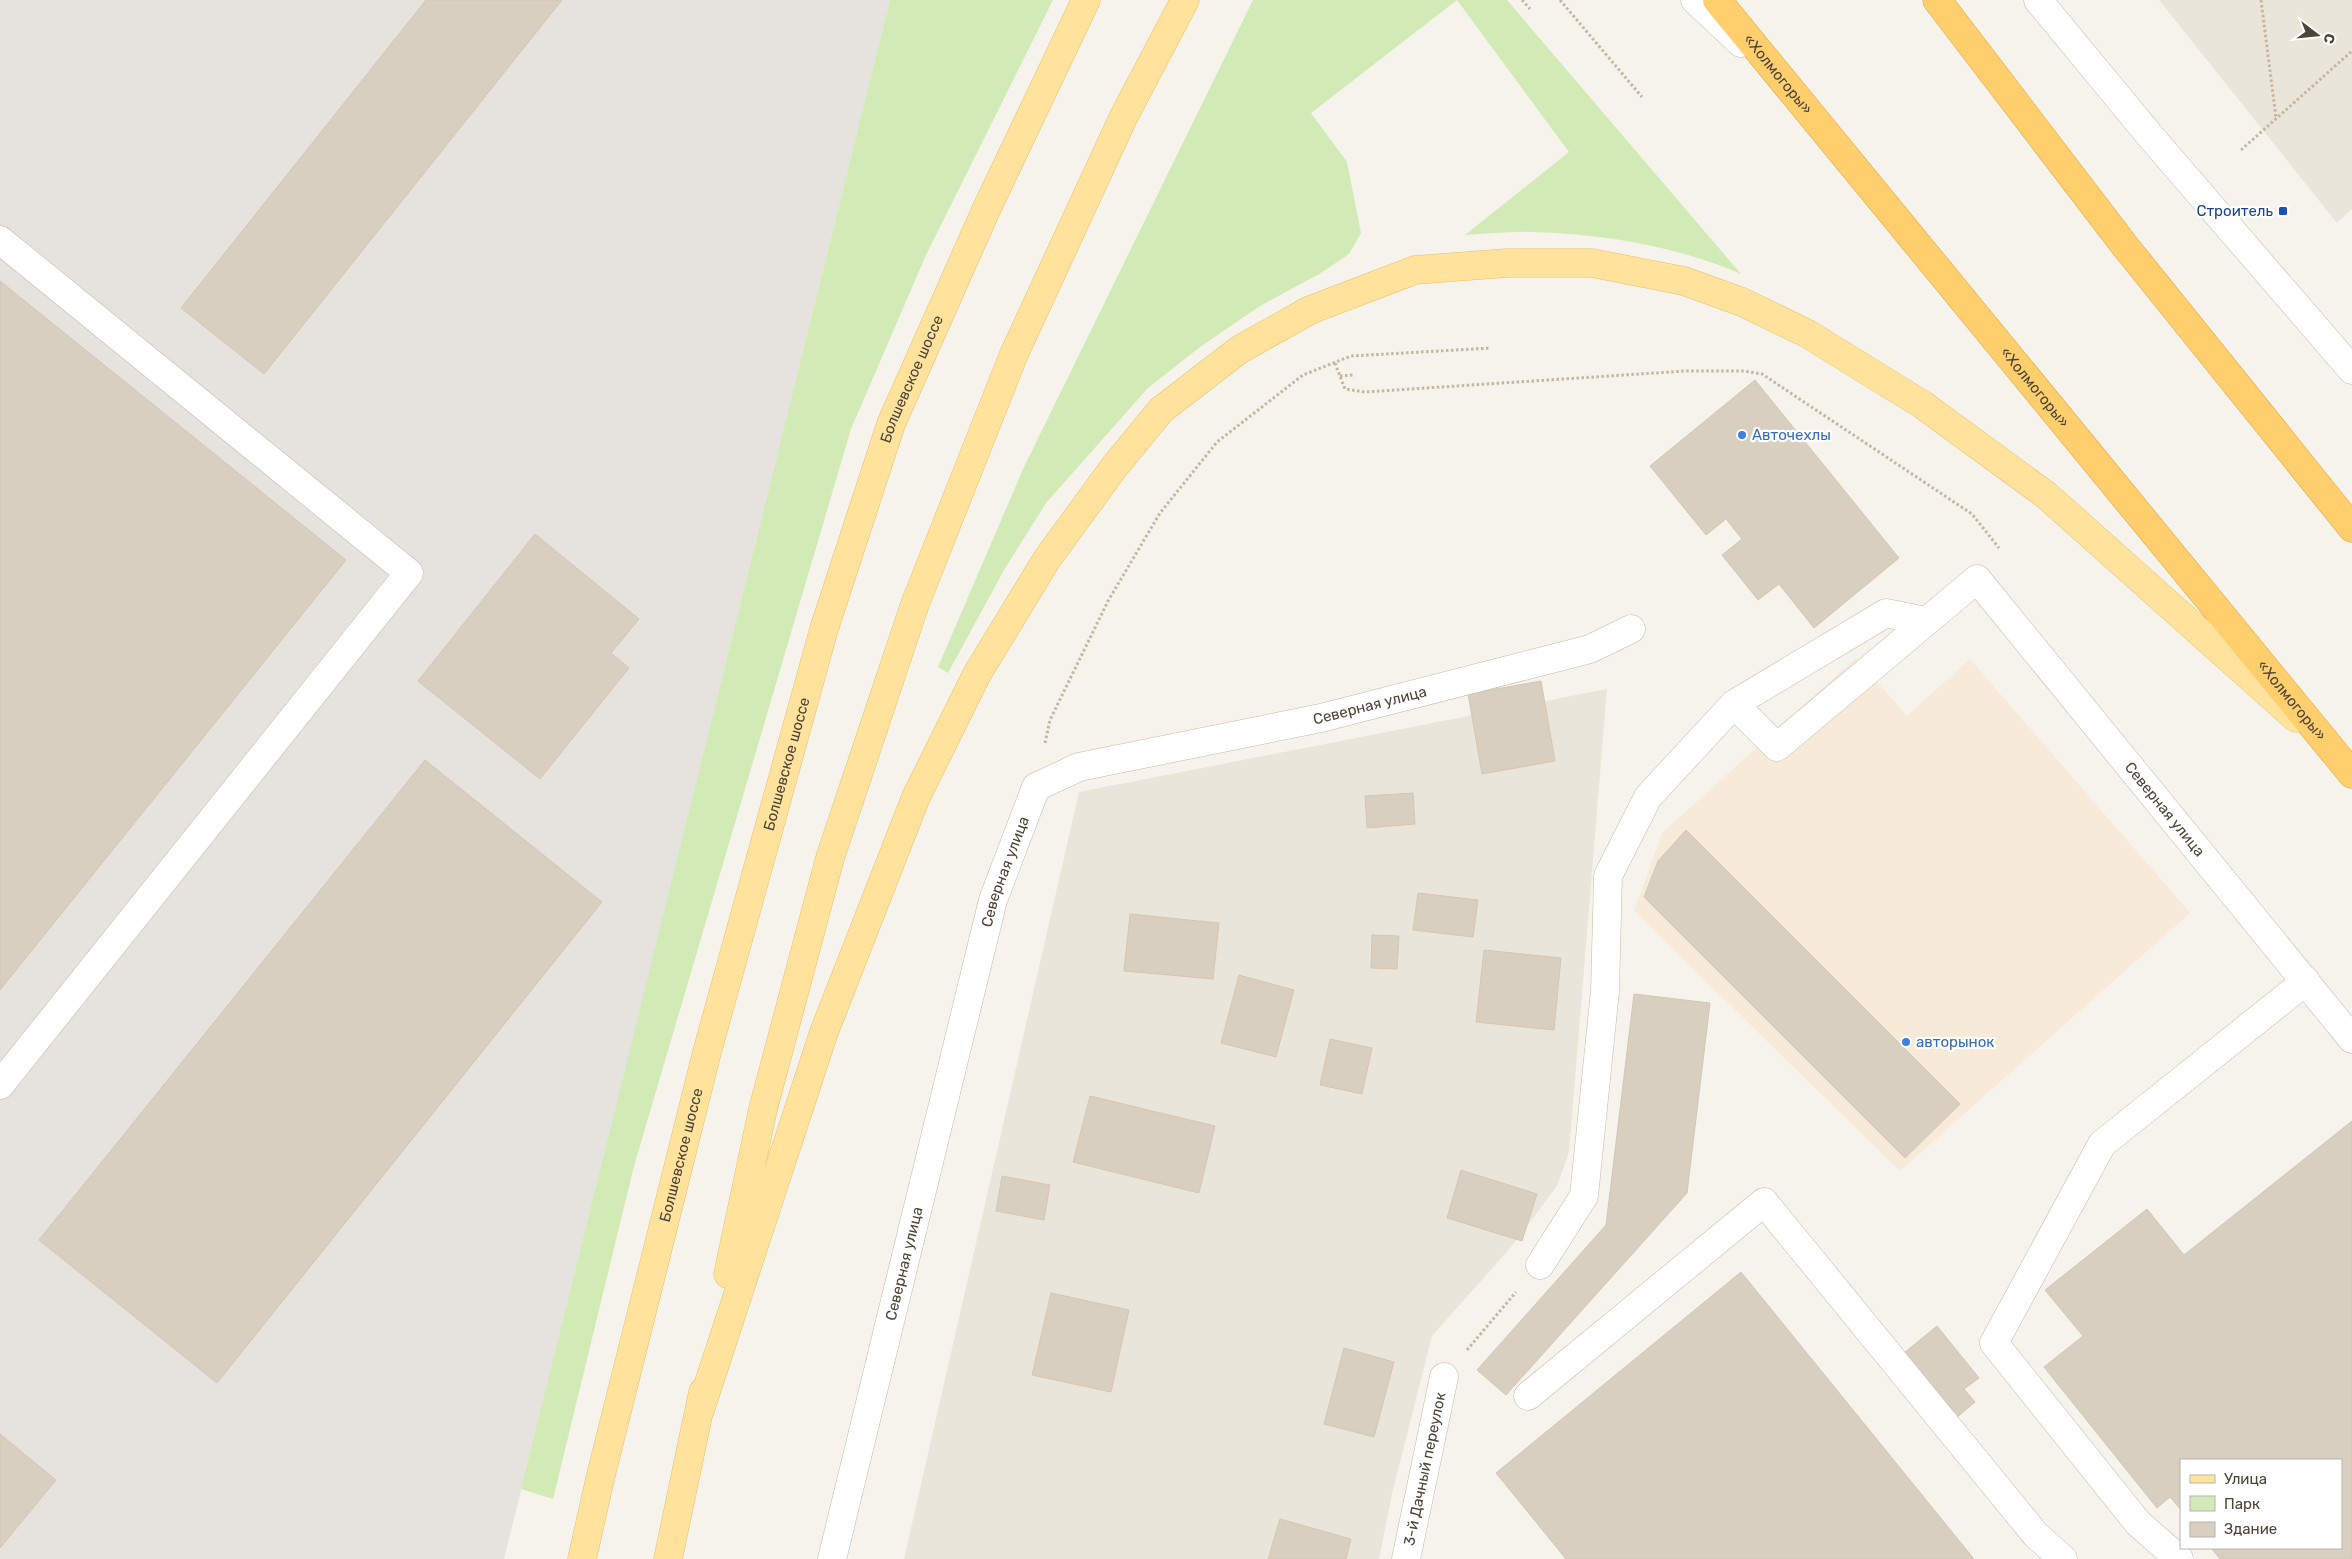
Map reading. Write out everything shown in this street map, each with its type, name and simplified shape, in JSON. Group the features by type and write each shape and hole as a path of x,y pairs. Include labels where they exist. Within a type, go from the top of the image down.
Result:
{"highway":[{"name":"«Холмогоры»","path":"1717,0 1782,82 2344,764"},
{"path":"1937,0 2126,246 2352,528"}],"main road":[{"name":"Болшевское шоссе","path":"582,1559 600,1479 707,1052 824,629 891,424 986,210 1086,0"},
{"path":"668,1559 771,1080 830,858 915,604 1014,354 1124,116 1185,0"},
{"path":"700,1410 824,1032 916,797 977,674 1047,558 1115,466 1161,410 1239,350 1310,310 1415,270 1507,263 1592,263 1684,281 1742,302 1808,334 1923,406 2046,495 2344,764"}],"street":[{"path":"1695,0 1782,82"},
{"path":"2038,0 2152,137 2352,370"},
{"path":"0,240 409,573 0,1086"},
{"name":"Северная улица","path":"1926,622 1977,579 2352,1038"},
{"path":"1540,1265 1584,1196 1605,991 1608,876 1648,797 1734,704 1886,613 1926,622"},
{"path":"1734,704 1777,747 1926,622"},
{"name":"Северная улица","path":"832,1559 993,900 1036,787 1079,767 1321,718 1590,648 1631,629"},
{"path":"2179,1559 2138,1523 1994,1343 2102,1144 2306,981"},
{"path":"1528,1396 1764,1202 2036,1536 2063,1559"},
{"name":"3-й Дачный переулок","path":"1406,1559 1444,1377"}],"path":[{"path":"1522,0 1530,9"},
{"path":"1560,0 1642,97"},
{"path":"2261,0 2276,119"},
{"path":"2241,150 2352,51"},
{"path":"1036,787 1050,720 1108,601 1160,513 1217,442 1303,375 1351,356 1491,348"},
{"path":"1335,363 1345,390 1365,392 1685,371 1744,371 1762,374 1972,514 2004,553"},
{"path":"1340,376 1353,375"},
{"path":"1444,1377 1540,1265"}],"shaded area":[{"path":"0,0 890,0 504,1559 0,1559"},
{"path":"2159,0 2352,0 2352,209 2337,223"},
{"name":"авторынок","path":"1856,658 1907,716 1970,659 2190,913 1900,1171 1634,911 1662,833"},
{"path":"1607,689 1569,1152 1557,1186 1511,1247 1432,1336 1392,1494 1379,1559 904,1559 1079,792"}],"green space":[{"path":"890,0 1053,0 926,255 851,429 634,1166 553,1499 521,1489"},
{"path":"1253,0 1457,0 1311,113 1347,162 1361,233 1349,254 1321,273 1260,306 1200,347 1148,388 1046,503 1004,570 948,673 938,667 1024,467"},
{"path":"1457,0 1507,0 1741,274 1716,264 1665,249 1586,235 1507,232 1465,235 1569,152"}],"building":[{"path":"426,0 562,0 264,374 181,308"},
{"path":"0,281 346,560 0,990"},
{"path":"1755,380 1899,558 1814,628 1779,584 1758,600 1722,555 1742,539 1726,519 1706,535 1650,466"},
{"path":"535,534 639,619 611,653 629,668 540,779 418,681"},
{"path":"1541,681 1555,761 1482,774 1468,694"},
{"path":"425,760 602,902 217,1383 39,1240"},
{"path":"1413,793 1415,824 1367,828 1365,796"},
{"path":"1686,830 1960,1104 1905,1158 1644,897 1658,861"},
{"path":"1418,893 1478,900 1473,937 1413,930"},
{"path":"1130,914 1219,923 1213,979 1124,971"},
{"path":"1372,935 1399,936 1397,969 1371,968"},
{"path":"1484,950 1561,958 1554,1030 1476,1022"},
{"path":"1239,975 1294,990 1276,1057 1221,1043"},
{"path":"1634,994 1710,1003 1687,1193 1506,1395 1477,1370 1606,1225"},
{"path":"1330,1039 1372,1048 1362,1094 1320,1085"},
{"path":"1090,1096 1215,1126 1199,1193 1073,1162"},
{"path":"2352,1121 2352,1559 2220,1559 2212,1549 2342,1549 2342,1459 2180,1459 2180,1509 2170,1497 2157,1508 2044,1367 2083,1336 2045,1290 2147,1209 2184,1255"},
{"path":"1461,1170 1537,1194 1522,1241 1447,1218"},
{"path":"1002,1176 1050,1185 1044,1220 996,1211"},
{"path":"1741,1272 1974,1559 1566,1559 1496,1473"},
{"path":"1051,1293 1129,1310 1111,1392 1032,1375"},
{"path":"1937,1326 1979,1378 1964,1389 1975,1402 1956,1418 1904,1353"},
{"path":"1344,1348 1394,1362 1374,1437 1324,1424"},
{"path":"0,1434 56,1480 0,1548"},
{"path":"1280,1519 1351,1539 1346,1559 1268,1559"}],"place":[{"name":"Строитель","path":"2283,211"},
{"name":"Авточехлы","path":"1742,435"},
{"name":"авторынок","path":"1906,1042"}]}
